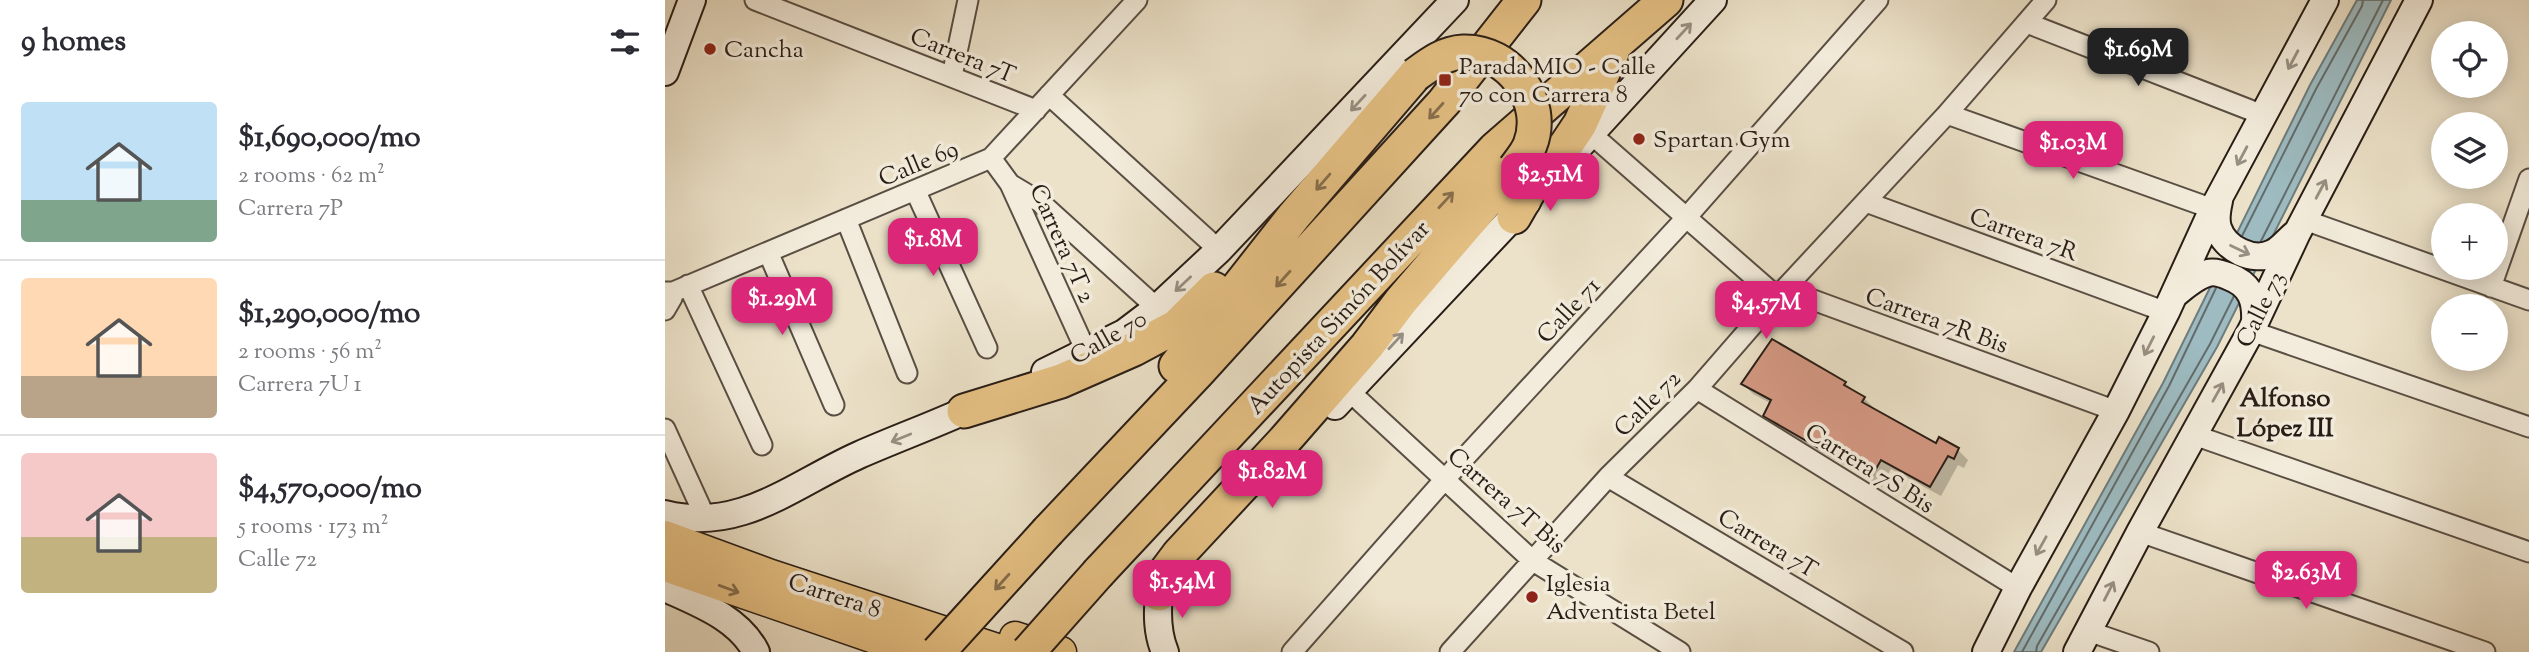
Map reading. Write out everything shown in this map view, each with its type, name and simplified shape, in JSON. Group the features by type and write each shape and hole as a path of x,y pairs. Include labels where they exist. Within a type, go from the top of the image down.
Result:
{"highway":[{"path":"938,652 1444,102 1524,0"},
{"name":"Autopista Simón Bolívar","path":"1028,652 1099,572 1495,149 1666,0"},
{"path":"1514,217 1533,184 1580,124 1620,38"},
{"path":"1048,531 1294,216 1415,75 1437,59 1463,52 1490,57 1513,71 1529,93 1535,119 1530,145 1515,168 1292,432 1178,554 1164,574 1159,594"},
{"path":"964,411 1061,381 1134,349 1177,326 1294,216"},
{"path":"1099,572 1267,427 1357,338 1401,301"}],"main road":[{"name":"Carrera 8","path":"665,536 768,588 915,652"},
{"name":"Carrera 8","path":"665,566 768,588 1006,652"},
{"path":"768,588 870,652"},
{"path":"768,588 924,607 1061,652"}],"street":[{"path":"665,72 692,0"},
{"name":"Carrera 7T","path":"755,0 952,76 1042,102 1219,250"},
{"path":"952,76 968,0"},
{"name":"Calle 69","path":"675,290 916,192 991,158 1137,0"},
{"path":"1165,652 1158,627 1159,594 1193,561 1514,217 1713,0"},
{"name":"Calle 71","path":"1293,652 1444,479 1685,219 1878,0"},
{"name":"Calle 72","path":"1450,652 1608,477 1697,389 1777,297 1947,114 2046,0"},
{"name":"Calle 73","path":"2083,641 2194,435 2293,233 2419,0"},
{"path":"1986,652 2018,588 2116,411 2320,1"},
{"name":"Calle 70","path":"706,519 739,514 768,503 856,457 964,411 1124,333 1157,308 1219,250 1444,4"},
{"path":"2028,23 2263,116"},
{"path":"1947,114 2216,208"},
{"path":"1590,133 1777,297"},
{"name":"Carrera 7T 2","path":"991,158 1010,184 1086,351"},
{"path":"1010,184 1040,202 1157,308"},
{"path":"2491,287 2528,184"},
{"path":"916,192 987,348"},
{"name":"Carrera 7R","path":"1866,202 2170,303"},
{"path":"2216,208 2220,233 2225,241 2239,252 2261,256 2293,233 2316,224 2529,300"},
{"path":"846,219 907,373"},
{"path":"768,252 834,405"},
{"path":"2170,303 2200,276 2215,272 2236,279 2248,289 2253,318 2529,427"},
{"path":"665,310 675,290"},
{"path":"675,290 762,445"},
{"name":"Carrera 7R Bis","path":"1777,297 1805,297 2116,411"},
{"name":"Carrera 7S Bis","path":"1697,389 2018,588"},
{"name":"Carrera 7T Bis","path":"1349,391 1533,561 1680,652"},
{"path":"665,429 706,519"},
{"path":"2194,435 2529,552"},
{"name":"Carrera 7T","path":"1608,477 1903,652"},
{"path":"665,514 706,519"},
{"path":"2140,532 2485,652"},
{"path":"665,588 727,619 751,643 756,652"},
{"path":"2083,641 2149,652"}],"water":[{"path":"2357,0 2391,0 2217,347 2041,652 2014,652 2163,383 2310,85"}],"building":[{"path":"1772,339 1846,382 1844,385 1865,397 1862,402 1936,443 1939,437 1959,448 1954,459 1948,456 1930,487 1881,460 1871,478 1763,416 1771,400 1741,384"}],"place":[{"name":"Cancha","path":"710,49"},
{"name":"Parada MIO - Calle 70 con Carrera 8","path":"1445,80"},
{"name":"Spartan Gym","path":"1639,139"},
{"name":"Iglesia Adventista Betel","path":"1532,597"}],"district":[{"name":"Alfonso López III","path":"2285,412"}]}
